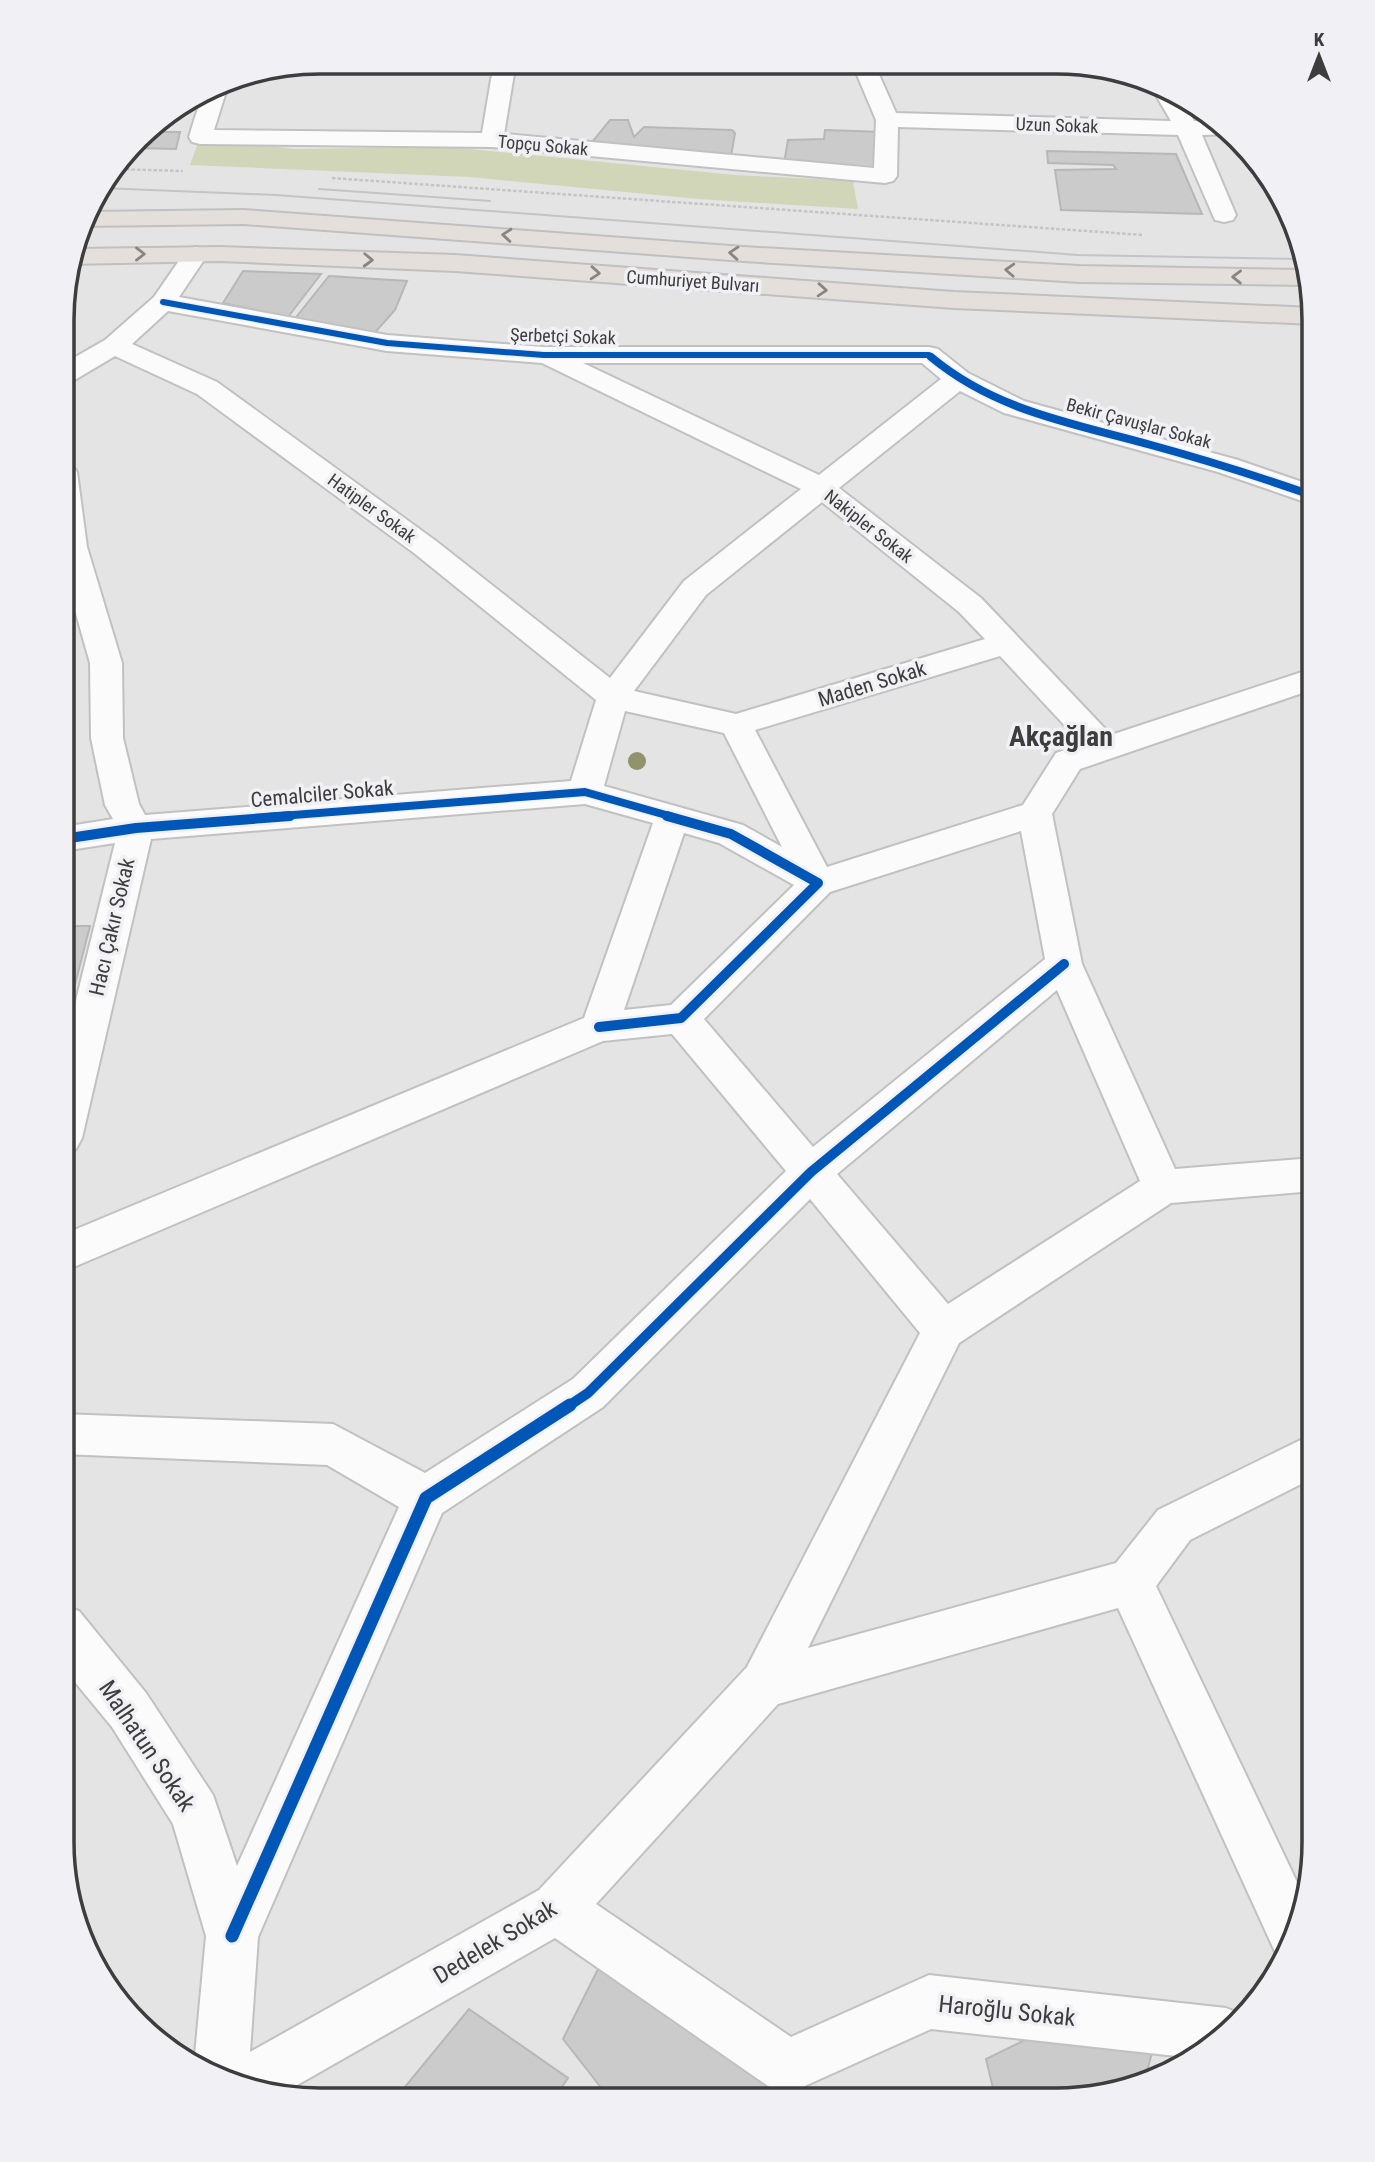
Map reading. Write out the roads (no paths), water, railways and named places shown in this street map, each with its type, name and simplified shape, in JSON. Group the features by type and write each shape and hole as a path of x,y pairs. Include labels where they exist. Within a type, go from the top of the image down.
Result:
{"main road":[{"name":"Cumhuriyet Bulvarı","path":"95,219 244,217 744,254 1079,274 1298,278"},
{"name":"Cumhuriyet Bulvarı","path":"82,257 196,254 454,263 954,300 1302,316"}],"street":[{"path":"492,140 503,74"},
{"path":"868,74 887,120"},
{"name":"Topçu Sokak","path":"214,97 200,137 492,140 885,176 887,120"},
{"path":"1171,102 1188,130 1224,215"},
{"name":"Uzun Sokak","path":"887,120 1212,129"},
{"path":"74,369 114,346 163,302 196,254"},
{"name":"Şerbetçi Sokak","path":"163,302 387,343 544,355 929,355 958,379"},
{"name":"Hatipler Sokak","path":"114,346 207,388 425,547 613,697"},
{"name":"Nakipler Sokak","path":"544,355 822,488 970,605 1105,749"},
{"path":"818,883 731,834 584,792 613,697 695,589 958,379"},
{"name":"Bekir Çavuşlar Sokak","path":"958,379 1014,407 1228,466 1302,492"},
{"path":"74,554 106,663 107,738 122,805 136,828"},
{"name":"Maden Sokak","path":"736,725 1008,643"},
{"path":"74,1249 599,1027 681,1018 818,883 1035,814 1068,761 1302,682"},
{"path":"613,697 736,725 818,883"},
{"name":"Cemalciler Sokak","path":"74,837 136,828 584,792"},
{"path":"1035,814 1064,964 1163,1187"},
{"path":"599,1027 672,817"},
{"name":"Hacı Çakır Sokak","path":"74,1088 136,828"},
{"path":"232,1936 426,1497 588,1392 811,1172 1064,964"},
{"path":"681,1018 944,1330 1163,1187 1301,1175"},
{"name":"Dedelek Sokak","path":"254,2079 557,1908 764,1684 944,1330"},
{"path":"74,1434 333,1444 426,1497"},
{"path":"764,1684 1130,1582 1174,1525 1301,1461"},
{"path":"1130,1582 1288,1921"},
{"name":"Malhatun Sokak","path":"74,1648 129,1710 195,1814 232,1936 221,2068"},
{"name":"Haroğlu Sokak","path":"557,1908 787,2067 929,2002 1211,2033"}],"tram line":[{"path":"111,188 276,195 1078,255 1294,259"},
{"path":"319,189 490,201"}],"district":[{"name":"Akçağlan","path":"1061,736"}]}
